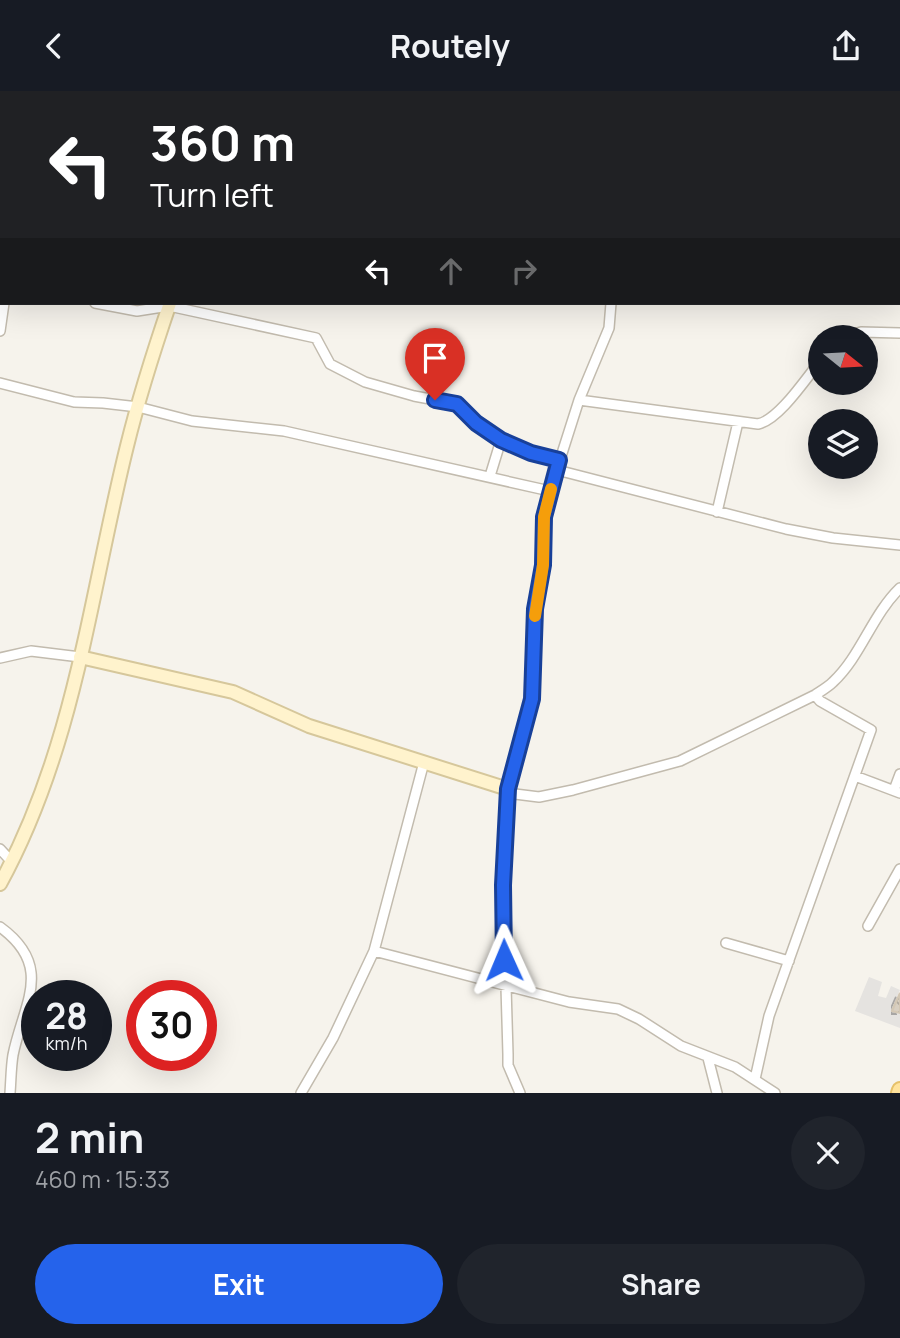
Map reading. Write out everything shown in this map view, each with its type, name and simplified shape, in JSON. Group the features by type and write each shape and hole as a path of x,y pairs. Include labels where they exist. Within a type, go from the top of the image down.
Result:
{"street":[{"path":"0,331 4,305"},
{"path":"106,305 137,311 169,305 316,338 330,364 365,382 414,396 457,404 476,423 501,440 558,465 717,512 786,529 833,538 900,545"},
{"path":"0,884 33,818 60,740 127,445 169,305"},
{"path":"520,1093 508,1065 503,885 508,789 532,699 535,609 543,565 544,517 579,400 609,328 611,305"},
{"path":"878,332 900,333"},
{"path":"579,400 758,424 766,422 808,376"},
{"path":"0,383 74,402 138,407 192,421 284,431 550,491"},
{"path":"717,512 738,422"},
{"path":"490,476 501,440"},
{"path":"0,658 31,651 80,657 233,692 309,726 508,789 515,794 539,797 680,761 815,695 833,683 844,670 883,608 900,588"},
{"path":"755,1079 769,1016 871,730 820,701 815,695"},
{"path":"300,1093 334,1038 374,951 424,762"},
{"path":"855,776 897,791 900,774"},
{"path":"0,849 12,862"},
{"path":"868,926 900,869"},
{"path":"0,927 14,937 23,950 32,984 13,1054 10,1093"},
{"path":"726,943 789,961"},
{"path":"374,951 569,1002 618,1009 681,1046 735,1067 775,1093"},
{"path":"708,1058 717,1093"}],"shaded area":[{"path":"869,977 882,982 878,996 886,998 891,986 900,990 891,1010 900,1014 900,1028 855,1011"}],"building":[{"path":"900,993 900,1013 892,1011"}],"slow traffic":[{"path":"535,616 543,565 544,517 551,489"}],"route":[{"path":"435,400 457,404 476,423 501,440 531,453 559,460 544,517 543,565 535,609 532,699 508,789 504,837 504,960"}]}
